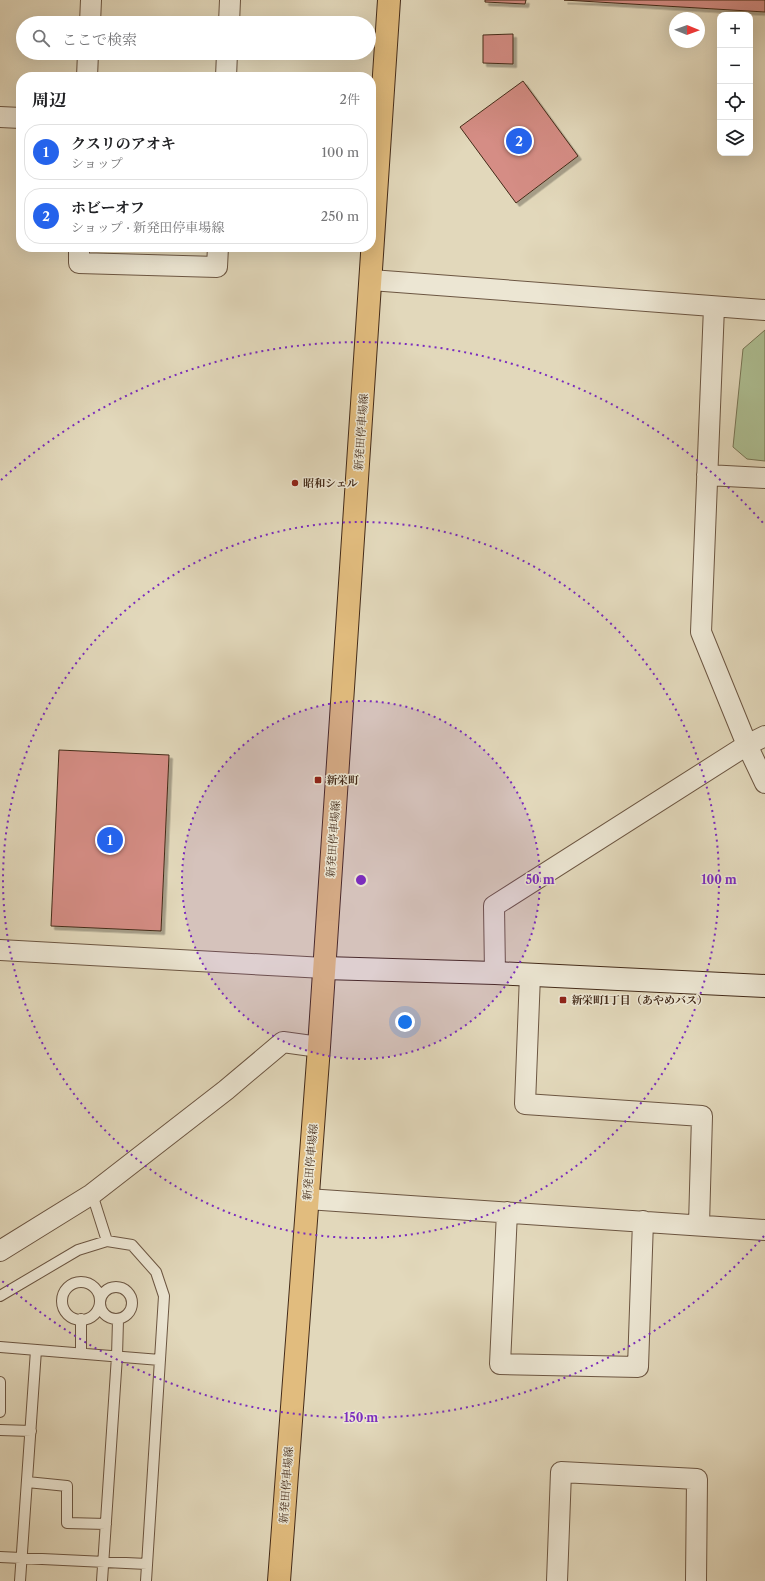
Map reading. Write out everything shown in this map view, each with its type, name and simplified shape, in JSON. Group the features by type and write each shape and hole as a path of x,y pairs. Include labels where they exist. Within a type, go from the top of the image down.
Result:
{"main road":[{"name":"新発田停車場線","path":"376,130 389,0"},
{"name":"新発田停車場線","path":"279,1581 319,1047 372,252"}],"street":[{"path":"90,16 91,0"},
{"path":"229,16 230,0"},
{"path":"87,72 88,60"},
{"path":"226,72 227,60"},
{"path":"0,117 16,118"},
{"path":"80,252 79,263 217,267 218,252"},
{"path":"371,280 765,310"},
{"path":"714,307 701,632 747,745 765,783"},
{"path":"707,475 765,478"},
{"path":"495,973 494,906 747,745 765,736"},
{"path":"0,950 324,968 495,973 765,986"},
{"path":"530,975 525,1104 702,1116 700,1225"},
{"path":"0,1251 92,1194 226,1090 283,1042 319,1047"},
{"path":"307,1199 765,1230"},
{"path":"507,1212 500,1364 638,1367 643,1221"},
{"path":"557,1581 561,1472 697,1479 696,1581"}],"lane":[{"path":"92,1194 107,1241"},
{"path":"0,1296 78,1250 107,1241 132,1245 156,1272 164,1296 146,1581"},
{"path":"81,1319 74,1318 68,1314 62,1301 64,1293 69,1286 76,1282 85,1282 93,1286 98,1293 100,1302 101,1309 110,1319 118,1320 125,1317 130,1312 133,1304 131,1297 126,1290 120,1287 113,1287 106,1290 102,1295 100,1302 97,1311 90,1317 81,1319"},
{"path":"81,1319 81,1353"},
{"path":"102,1581 117,1356 118,1320"},
{"path":"0,1347 160,1360"},
{"path":"20,1581 36,1350"},
{"path":"0,1382 0,1412"},
{"path":"0,1430 31,1431"},
{"path":"27,1482 67,1486 67,1523 106,1524"},
{"path":"0,1557 147,1564"}],"green space":[{"path":"765,330 765,461 747,459 733,447 743,349"}],"building":[{"path":"485,0 526,0 525,4 485,2"},
{"path":"564,0 765,0 765,12"},
{"path":"513,34 513,64 483,63 483,35"},
{"path":"523,81 578,156 516,203 460,127"},
{"path":"59,750 169,755 161,931 51,926"}],"place":[{"name":"ホビーオフ","path":"519,141"},
{"name":"昭和シェル","path":"295,483"},
{"name":"新栄町","path":"318,780"},
{"name":"クスリのアオキ","path":"110,840"},
{"name":"新栄町1丁目（あやめバス）","path":"563,1000"}]}
